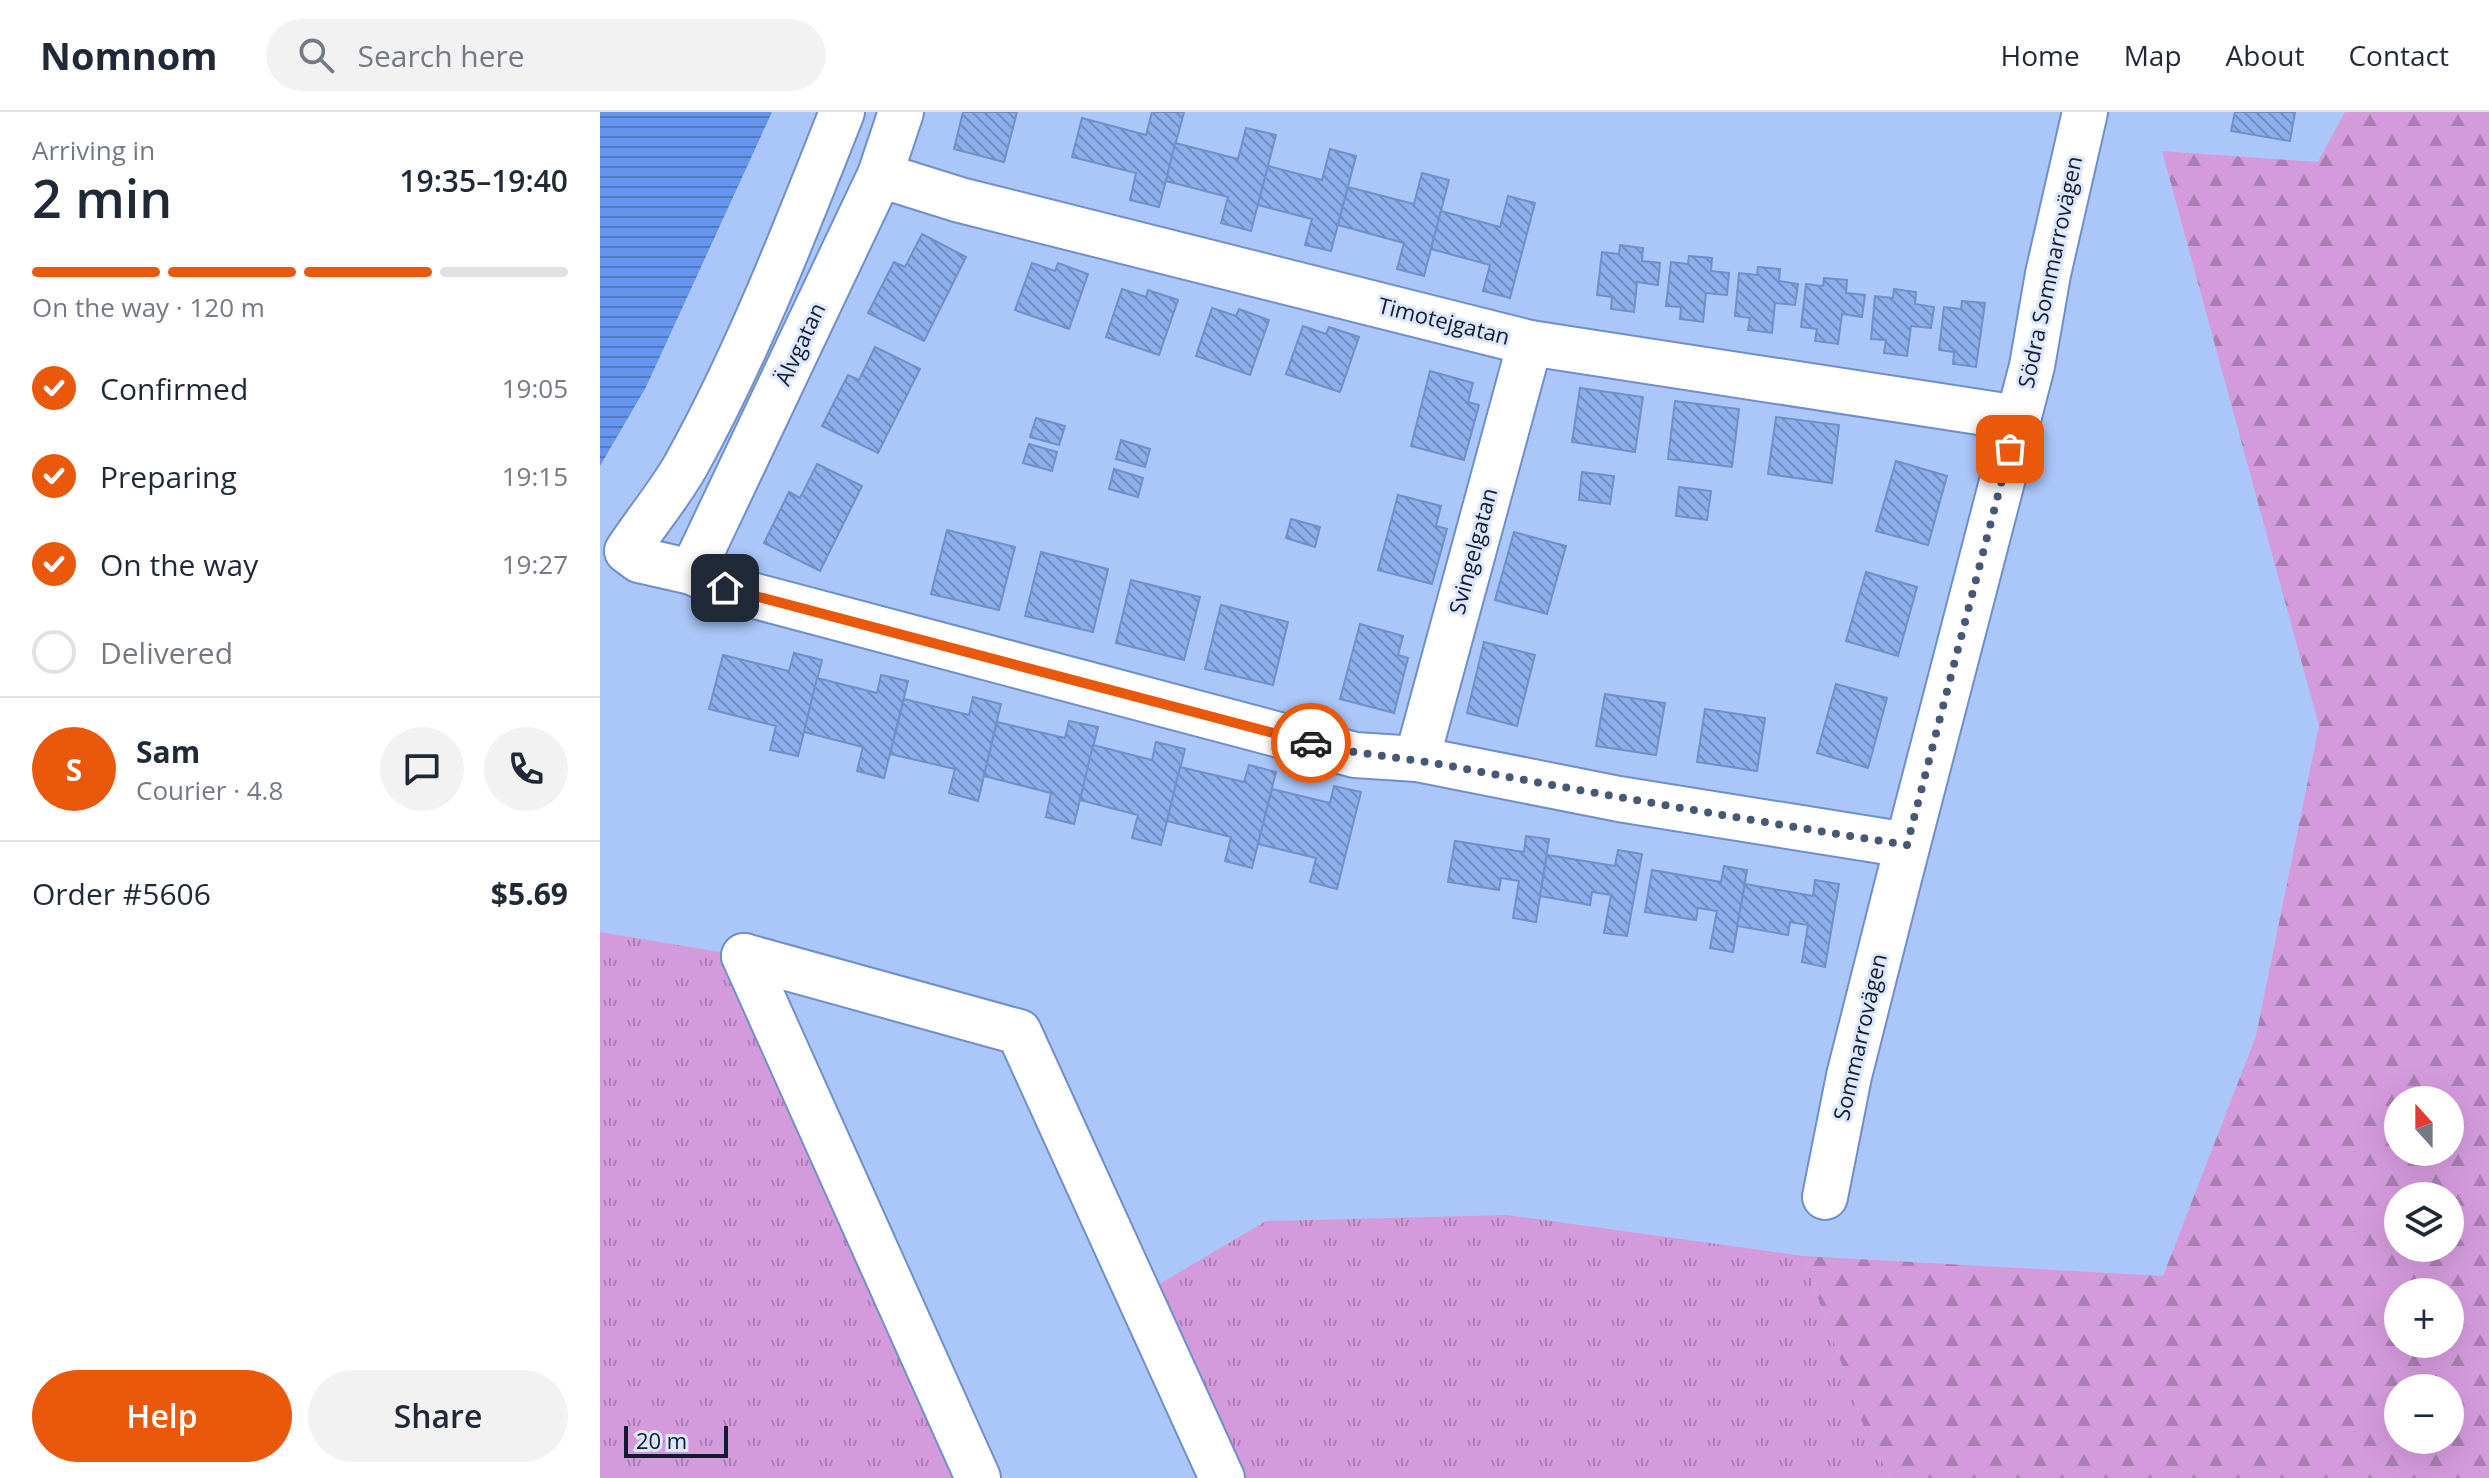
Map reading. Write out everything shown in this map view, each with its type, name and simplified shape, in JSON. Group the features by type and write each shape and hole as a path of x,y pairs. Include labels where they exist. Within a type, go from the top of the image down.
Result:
{"street":[{"path":"842,112 764,301 685,466 627,551 639,560 692,572 725,588 1355,755 1417,759 1619,799 1903,862"},
{"name":"Älvgatan","path":"692,572 880,175 901,112"},
{"name":"Södra Sommarrovägen","path":"1903,862 2032,366 2048,274 2083,121"},
{"name":"Timotejgatan","path":"880,175 960,200 1530,343 2018,418"},
{"name":"Svingelgatan","path":"1417,759 1530,343"},
{"name":"Sommarrovägen","path":"1825,1197 1849,1076 1903,862"},
{"path":"978,1478 744,956 1019,1032 1222,1478"}],"green space":[{"path":"2345,112 2489,112 2489,1478 1890,1478 1864,1427 1803,1256 2163,1276 2256,1036 2319,726 2162,151 2318,162"},
{"path":"600,932 744,956 978,1478 600,1478"},
{"path":"1507,1215 1803,1256 1864,1427 1890,1478 1222,1478 1139,1296 1266,1221"}],"water":[{"path":"600,112 772,112 646,387 600,466"}],"building":[{"path":"963,112 1017,112 1004,162 954,149"},
{"path":"1152,112 1184,112 1159,207 1130,200 1136,173 1072,157 1082,118 1146,135"},
{"path":"2235,112 2295,112 2290,141 2231,131"},
{"path":"1246,128 1276,135 1251,231 1221,223 1228,197 1166,181 1175,143 1238,159"},
{"path":"1330,149 1356,156 1331,251 1305,245 1312,219 1258,205 1268,166 1322,180"},
{"path":"1422,173 1449,180 1424,276 1397,269 1404,243 1338,225 1348,187 1414,204"},
{"path":"1508,196 1535,203 1510,298 1483,291 1490,265 1431,249 1441,211 1500,227"},
{"path":"922,234 966,257 924,341 868,313 894,262 905,267"},
{"path":"1620,245 1643,248 1642,261 1660,263 1658,285 1637,282 1634,312 1611,309 1612,297 1597,295 1602,252 1619,254"},
{"path":"1689,256 1712,258 1711,271 1729,273 1727,295 1706,293 1703,322 1680,319 1681,307 1666,306 1671,262 1688,264"},
{"path":"1032,263 1055,271 1058,263 1088,274 1069,329 1015,310"},
{"path":"1758,267 1780,269 1779,281 1798,284 1795,305 1775,303 1772,333 1748,330 1750,318 1735,316 1739,273 1757,275"},
{"path":"1824,278 1847,280 1846,293 1865,295 1862,317 1842,314 1838,344 1815,341 1817,329 1801,327 1806,284 1823,286"},
{"path":"1122,289 1146,297 1148,290 1178,300 1159,355 1106,337"},
{"path":"1894,289 1916,292 1915,304 1934,307 1931,328 1911,326 1907,356 1884,353 1886,340 1871,339 1875,296 1893,298"},
{"path":"1962,301 1985,303 1976,367 1953,364 1954,352 1939,350 1944,307 1961,309"},
{"path":"1212,308 1236,316 1239,309 1269,320 1250,375 1196,356"},
{"path":"1303,326 1326,334 1329,327 1359,337 1340,392 1286,374"},
{"path":"875,347 920,369 878,453 822,426 848,375 859,380"},
{"path":"1430,371 1473,383 1468,402 1479,405 1464,460 1411,446"},
{"path":"1580,388 1643,397 1635,452 1572,442"},
{"path":"1675,401 1739,409 1732,467 1668,459"},
{"path":"1776,417 1839,425 1832,483 1768,474"},
{"path":"1036,418 1065,426 1059,445 1030,437"},
{"path":"1121,440 1150,449 1145,467 1116,459"},
{"path":"1029,444 1057,452 1052,471 1023,463"},
{"path":"1896,461 1947,476 1928,545 1876,531"},
{"path":"817,464 862,486 820,571 764,543 789,492 800,498"},
{"path":"1114,469 1143,478 1138,497 1109,489"},
{"path":"1582,472 1614,476 1610,504 1579,500"},
{"path":"1679,487 1711,491 1707,520 1676,516"},
{"path":"1398,495 1441,506 1436,526 1447,529 1432,584 1378,570"},
{"path":"1291,519 1320,527 1315,547 1286,538"},
{"path":"947,530 1015,547 999,610 931,594"},
{"path":"1514,532 1566,546 1547,614 1495,600"},
{"path":"1041,552 1108,569 1093,632 1025,616"},
{"path":"1866,572 1917,587 1898,656 1846,641"},
{"path":"1131,580 1200,597 1184,660 1116,643"},
{"path":"1221,605 1288,622 1273,685 1205,669"},
{"path":"1360,624 1403,636 1398,655 1408,658 1394,713 1340,699"},
{"path":"1484,642 1535,655 1517,726 1467,713"},
{"path":"794,653 822,660 798,756 770,750 776,726 709,709 723,655 789,671"},
{"path":"881,675 908,681 884,778 857,771 863,747 804,732 817,678 877,693"},
{"path":"1836,684 1887,698 1868,768 1817,753"},
{"path":"1605,694 1665,703 1656,755 1596,746"},
{"path":"973,697 1001,704 978,801 949,793 955,769 890,754 904,699 969,715"},
{"path":"1705,709 1765,718 1757,771 1697,762"},
{"path":"1069,721 1098,727 1074,824 1046,817 1051,793 984,776 997,722 1065,738"},
{"path":"1156,742 1185,749 1161,845 1132,838 1138,815 1080,800 1093,745 1152,760"},
{"path":"1249,765 1276,772 1252,868 1225,861 1231,837 1167,821 1180,767 1244,782"},
{"path":"1334,786 1361,792 1337,889 1310,882 1316,858 1258,844 1272,789 1330,803"},
{"path":"1526,836 1549,839 1536,922 1513,918 1519,881 1501,878 1499,890 1448,882 1455,841 1524,852"},
{"path":"1618,850 1642,854 1627,936 1604,933 1611,895 1592,892 1590,905 1540,896 1547,855 1615,866"},
{"path":"1724,866 1747,870 1733,952 1710,948 1717,911 1698,908 1696,920 1645,912 1652,870 1721,882"},
{"path":"1815,880 1839,884 1825,967 1802,962 1808,925 1790,922 1788,935 1737,926 1745,884 1813,896"}],"way so far":[{"path":"1311,743 1355,755 1417,759 1619,799 1907,845 2010,449"}],"route":[{"path":"725,588 1311,743"}]}
